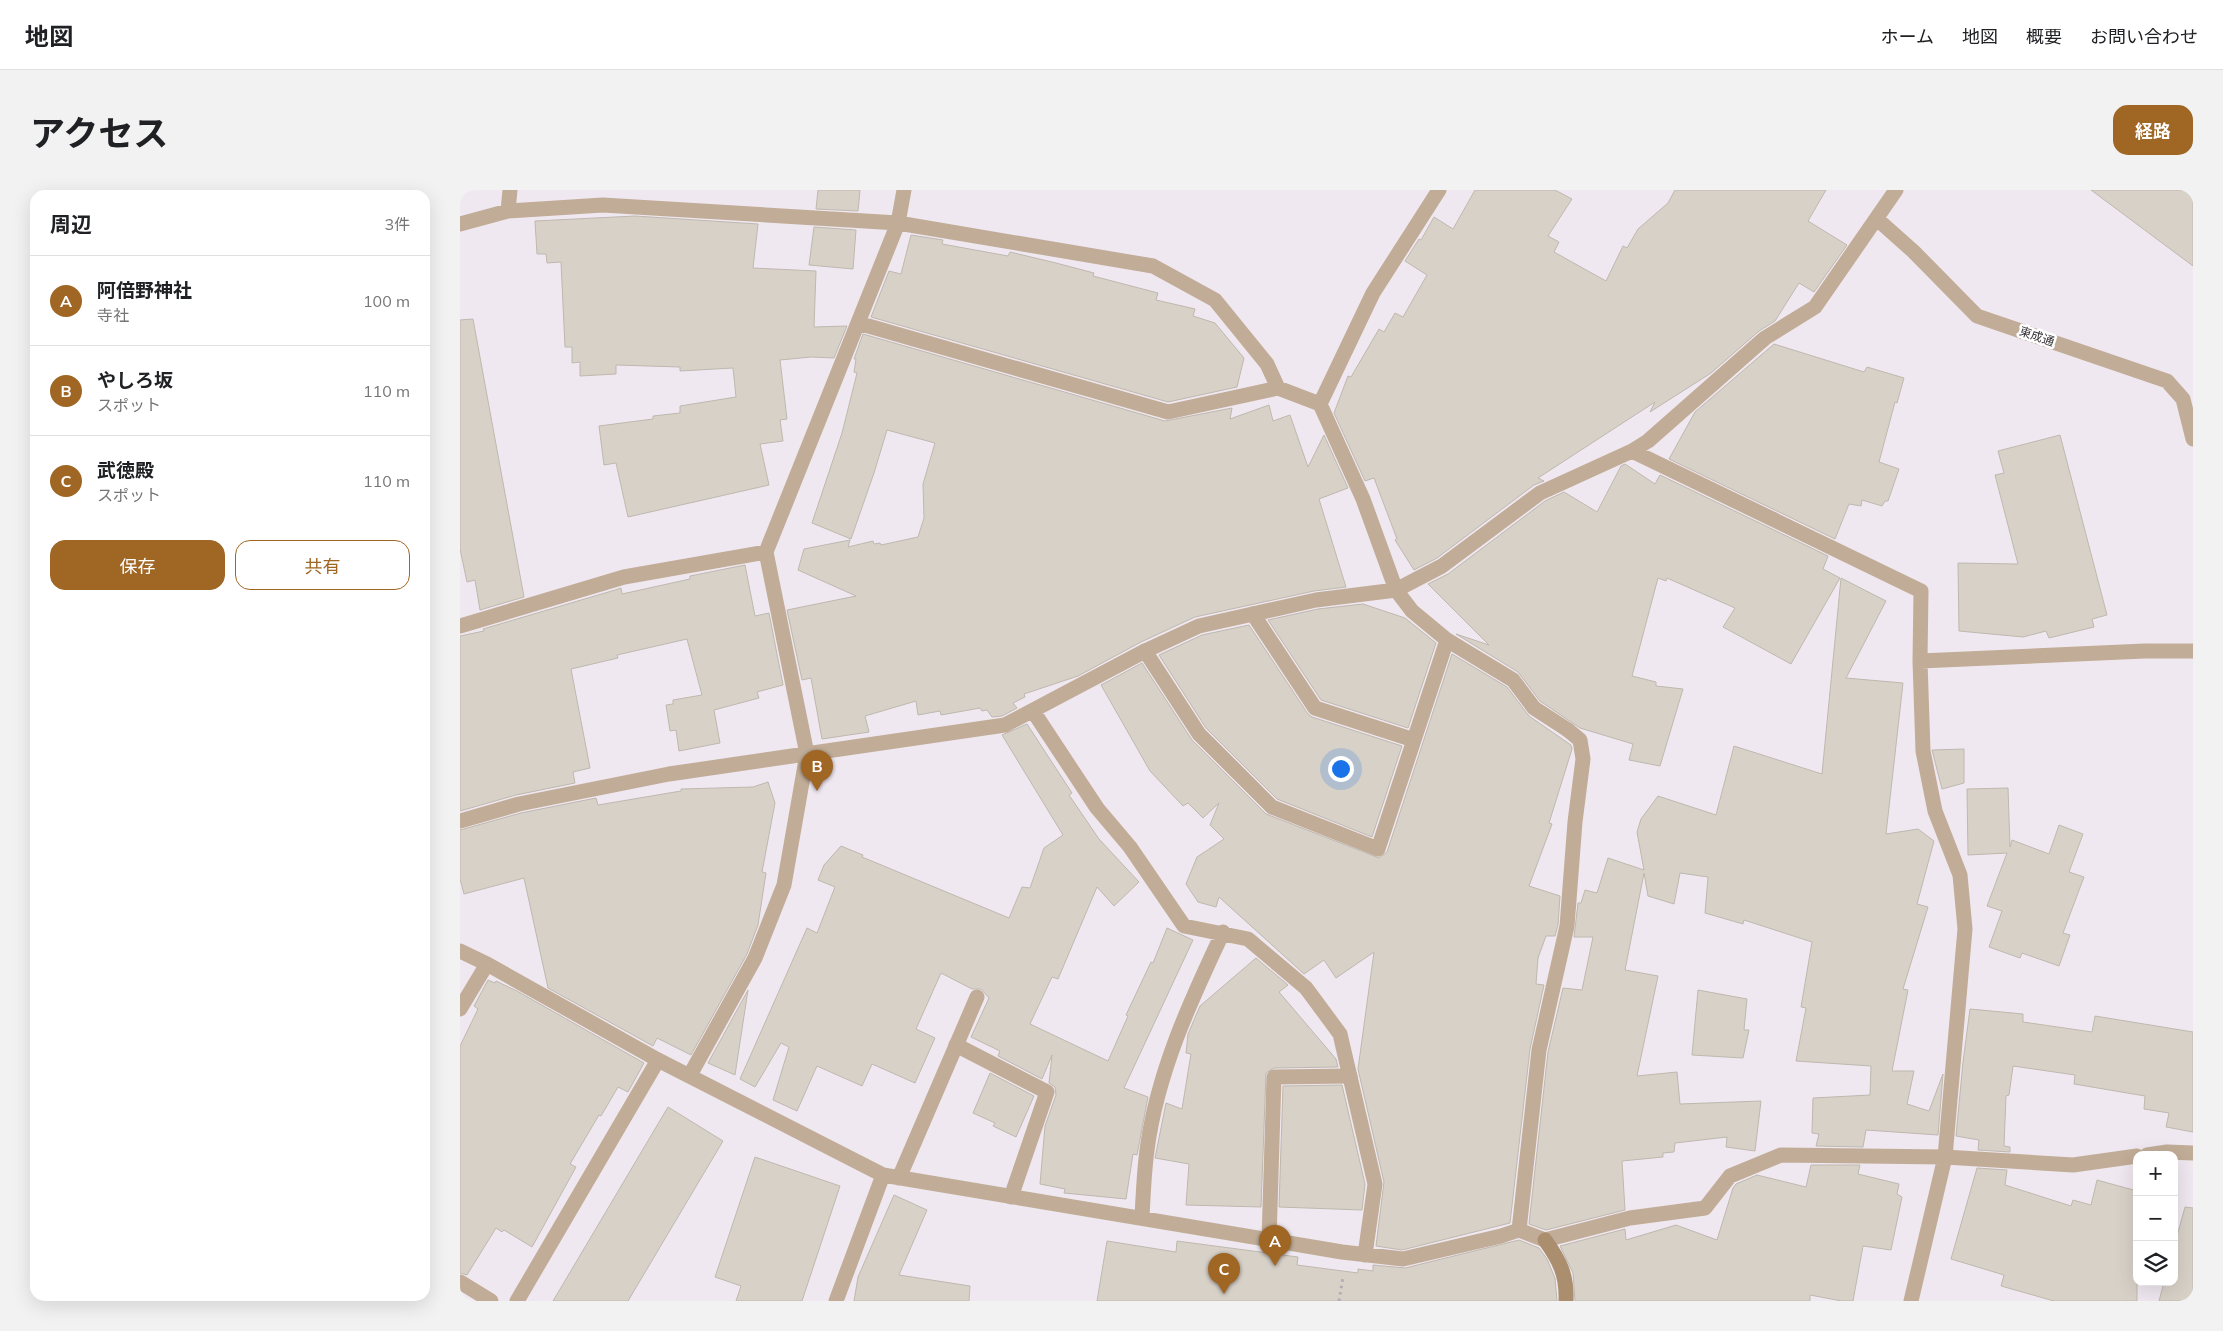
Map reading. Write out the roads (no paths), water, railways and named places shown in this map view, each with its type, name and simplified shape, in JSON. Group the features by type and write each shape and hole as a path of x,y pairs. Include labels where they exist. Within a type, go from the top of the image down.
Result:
{"street":[{"path":"508,211 510,190"},
{"path":"690,1075 754,958 784,885 807,754 766,552 898,223 904,190"},
{"path":"1320,404 1373,292 1439,190"},
{"path":"460,821 519,804 651,778 1005,725 1144,651 1199,626 1316,600 1396,590 1442,566 1540,493 1632,451 1648,441 1765,338 1815,307 1896,190"},
{"path":"460,224 508,211 603,204 898,223 1153,266 1215,300 1267,364 1278,388"},
{"name":"東成通","path":"1877,219 1913,251 1977,316 2167,381 2183,399 2193,438"},
{"path":"858,323 1168,412 1278,388 1320,404 1363,499 1396,590 1412,610 1446,640 1513,680 1534,708 1580,740 1583,759 1575,822 1568,926 1539,1050 1518,1230"},
{"path":"1632,451 1921,591 1922,751 1935,811 1960,876 1965,929 1945,1157 1911,1301"},
{"path":"460,626 624,577 766,552"},
{"path":"1253,614 1316,708 1414,740"},
{"path":"1144,651 1199,734 1272,808 1378,849 1446,640"},
{"path":"1920,661 2145,651 2193,651"},
{"path":"1033,711 1097,808 1130,847 1184,926 1248,938 1306,988 1340,1034 1375,1184 1366,1255"},
{"path":"1142,1218 1147,1150 1158,1094 1186,1009 1222,932"},
{"path":"460,951 487,964 658,1060 883,1175 1269,1240 1403,1259 1501,1236 1518,1230 1545,1240 1560,1259 1566,1287 1566,1301"},
{"path":"460,1009 487,964"},
{"path":"899,1178 977,997"},
{"path":"956,1045 1047,1092 1011,1197"},
{"path":"517,1301 658,1060"},
{"path":"1269,1240 1274,1077 1350,1076"},
{"path":"2178,1152 2193,1152"},
{"path":"1545,1240 1630,1218 1706,1208 1730,1176 1781,1155 1945,1157 2074,1165 2133,1157"},
{"path":"836,1301 883,1175"},
{"path":"460,1282 492,1301"}],"place":[{"name":"やしろ坂","path":"817,791"},
{"name":"阿倍野神社","path":"1275,1266"},
{"name":"武徳殿","path":"1224,1294"}]}
